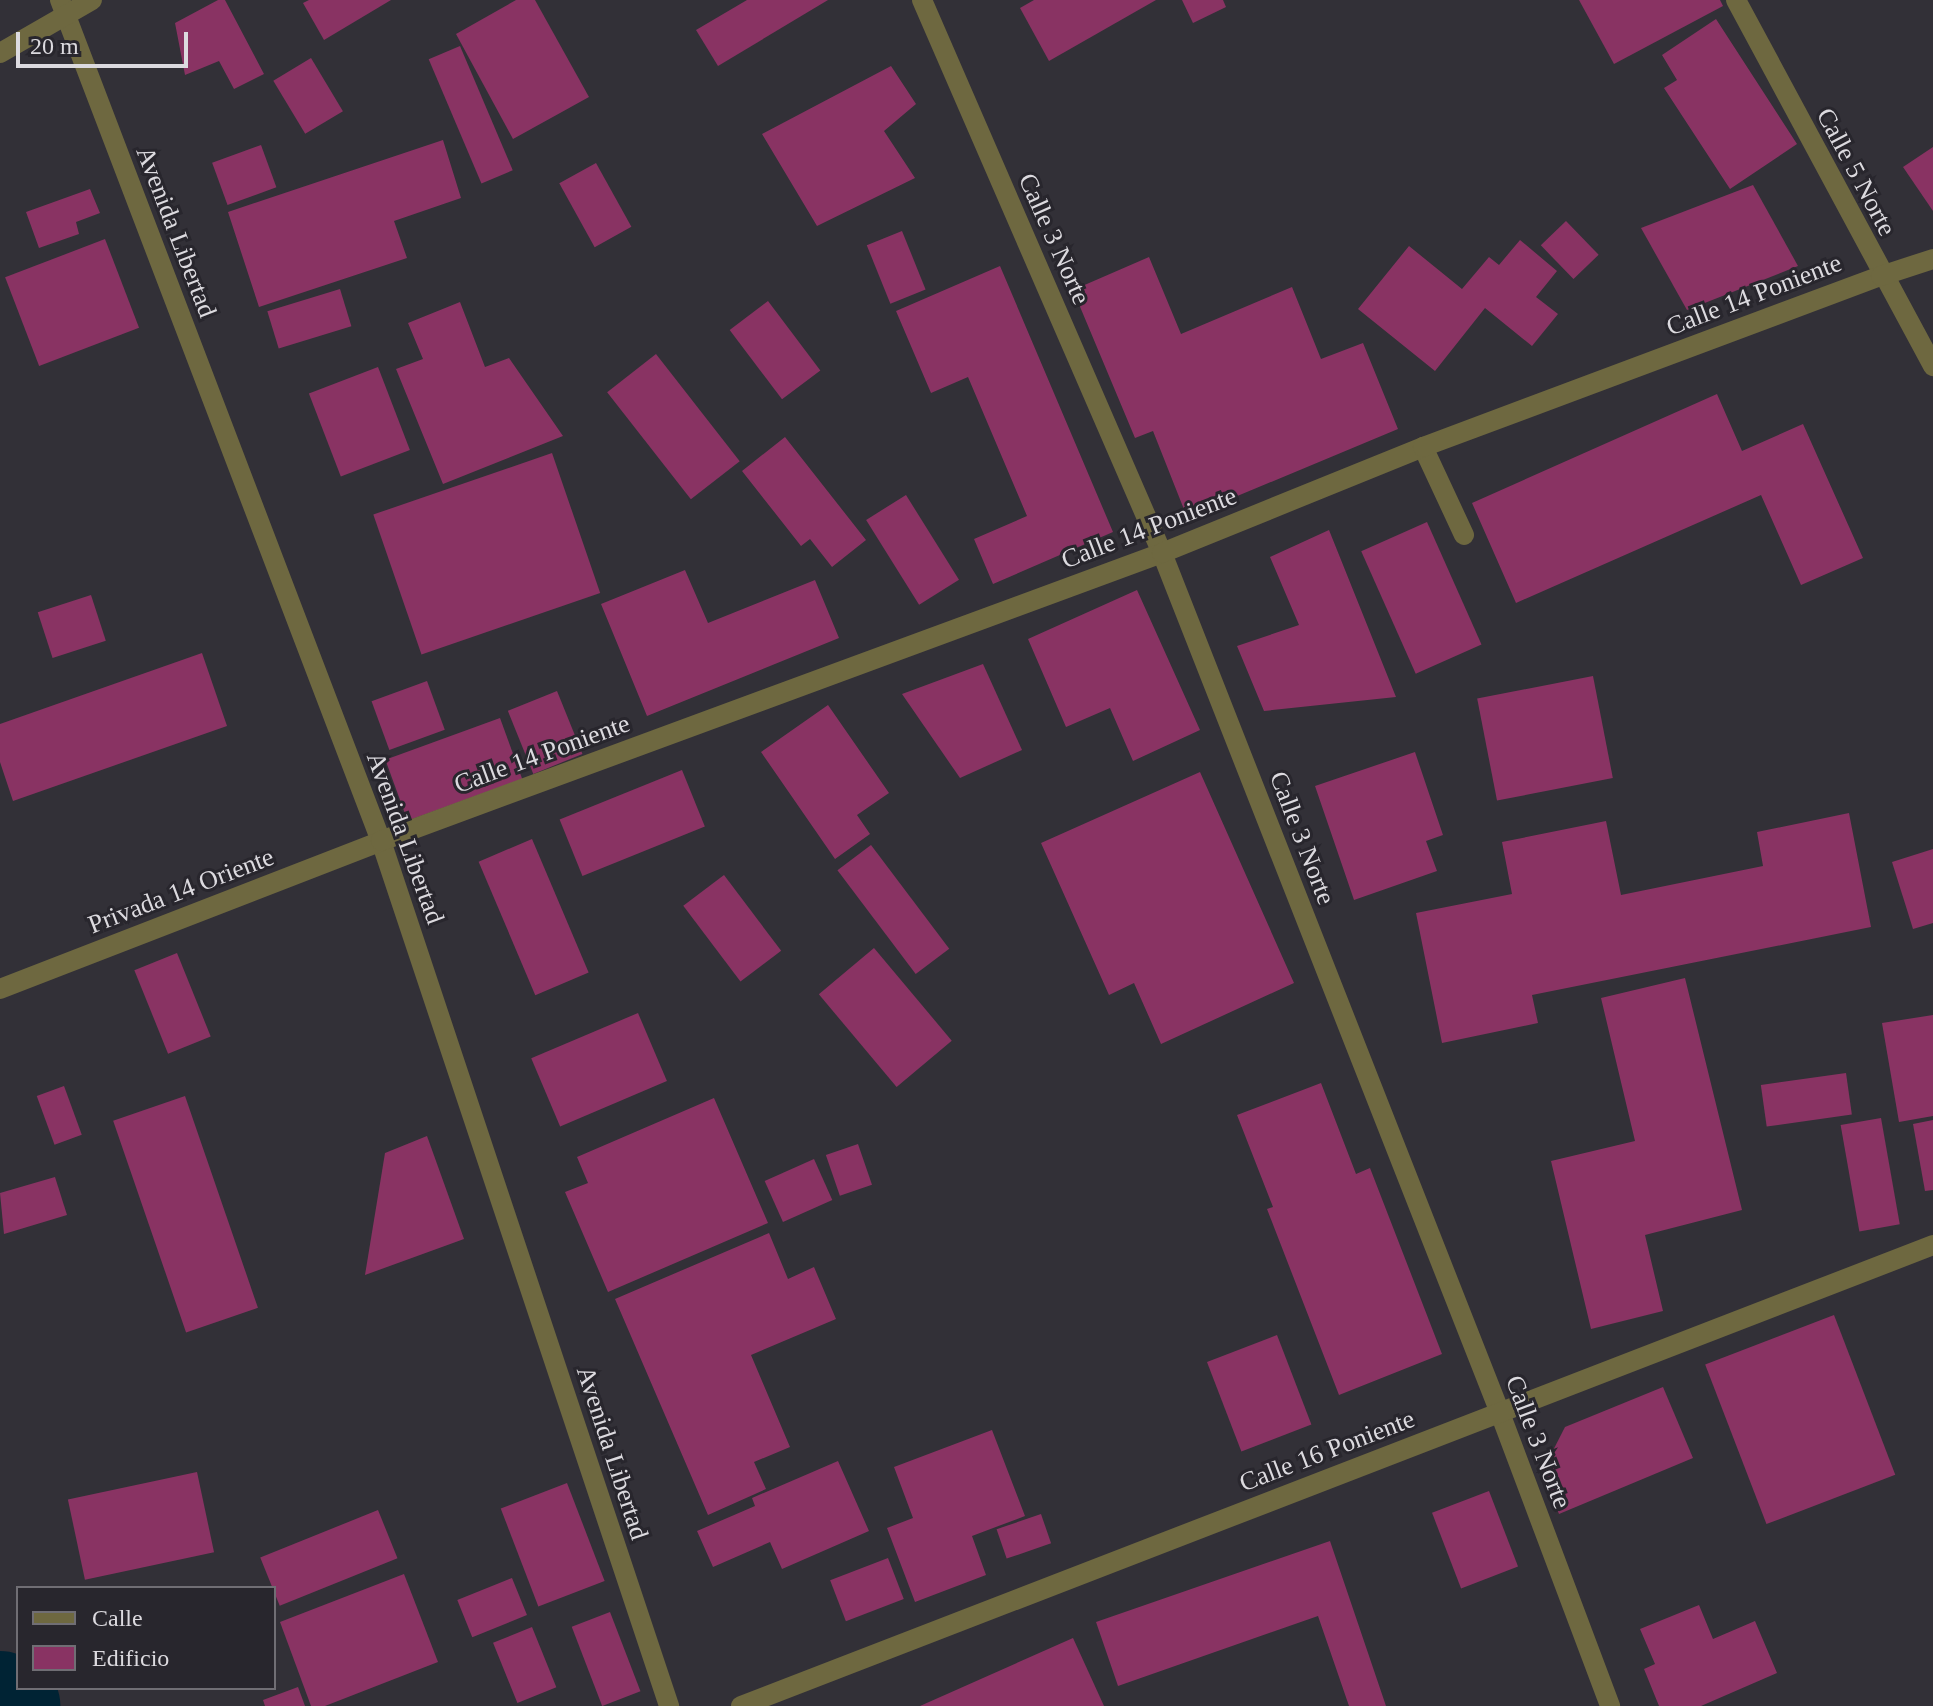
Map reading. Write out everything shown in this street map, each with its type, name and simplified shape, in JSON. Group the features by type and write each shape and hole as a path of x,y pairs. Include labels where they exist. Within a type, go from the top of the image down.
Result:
{"street":[{"path":"0,53 63,8 92,0"},
{"name":"Calle 3 Norte","path":"922,0 1162,553 1500,1413 1610,1706"},
{"name":"Calle 5 Norte","path":"1736,0 1881,276 1933,366"},
{"name":"Avenida Libertad","path":"63,8 381,841 669,1706"},
{"name":"Calle 14 Poniente","path":"381,841 1162,553 1423,447 1933,259"},
{"path":"1423,447 1464,535"},
{"name":"Privada 14 Oriente","path":"0,989 381,841"},
{"name":"Calle 16 Poniente","path":"741,1706 1933,1245"}],"building":[{"path":"218,0 225,0 264,74 234,89 219,61 185,75 175,23"},
{"path":"309,0 391,0 324,40 303,3"},
{"path":"516,0 535,0 589,97 513,139 456,34"},
{"path":"747,0 828,0 718,66 696,30"},
{"path":"1034,0 1156,0 1049,61 1020,8"},
{"path":"1182,0 1223,0 1226,7 1193,23"},
{"path":"1579,0 1720,0 1723,6 1614,64"},
{"path":"1716,19 1797,144 1730,189 1664,88 1677,80 1662,55"},
{"path":"460,46 513,170 481,184 429,59"},
{"path":"311,58 343,111 305,134 273,81"},
{"path":"891,66 916,104 884,131 915,178 817,226 762,134"},
{"path":"443,140 461,198 394,221 407,258 259,307 228,212"},
{"path":"261,145 276,187 228,205 212,163"},
{"path":"1933,147 1933,211 1903,167"},
{"path":"596,163 631,227 595,247 559,183"},
{"path":"1753,185 1798,266 1687,310 1641,228"},
{"path":"90,189 100,213 76,222 79,234 39,248 26,212"},
{"path":"1566,221 1599,255 1573,279 1541,245"},
{"path":"902,231 926,289 890,304 867,245"},
{"path":"105,239 139,328 39,366 5,277"},
{"path":"1520,240 1557,271 1536,297 1558,314 1532,346 1485,308 1435,371 1358,309 1409,246 1462,289 1489,257 1499,265"},
{"path":"1149,257 1181,334 1292,287 1321,359 1363,343 1398,429 1187,517 1153,431 1135,438 1073,290"},
{"path":"1000,266 1113,532 993,584 974,539 1027,516 968,377 931,393 896,311"},
{"path":"340,289 351,326 279,349 267,311"},
{"path":"768,301 820,370 782,399 730,330"},
{"path":"460,302 485,367 509,358 563,436 443,484 396,369 423,359 408,323"},
{"path":"656,354 740,461 691,499 607,392"},
{"path":"378,367 410,450 341,477 309,394"},
{"path":"1717,394 1742,451 1803,424 1863,558 1801,585 1761,495 1516,603 1472,503"},
{"path":"785,437 866,540 832,567 810,539 801,546 742,471"},
{"path":"552,453 600,593 421,654 373,515"},
{"path":"906,495 959,580 919,605 866,520"},
{"path":"1427,522 1482,644 1416,674 1361,551"},
{"path":"1329,530 1396,697 1264,711 1237,646 1299,625 1270,557"},
{"path":"685,570 708,623 815,580 839,638 647,716 601,604"},
{"path":"1137,590 1200,730 1133,761 1110,708 1066,727 1028,639"},
{"path":"91,595 106,641 53,658 38,612"},
{"path":"202,653 227,726 13,801 0,762 0,724"},
{"path":"983,664 1022,750 960,778 902,694"},
{"path":"1593,676 1613,778 1497,801 1477,699"},
{"path":"427,681 445,730 389,750 372,701"},
{"path":"557,691 582,754 533,774 508,711"},
{"path":"828,705 889,793 857,815 870,834 835,859 761,752"},
{"path":"500,718 522,779 408,821 385,760"},
{"path":"1415,752 1443,835 1426,841 1437,871 1354,900 1315,786"},
{"path":"682,770 705,827 582,876 560,819"},
{"path":"1200,772 1294,983 1161,1044 1134,983 1109,995 1041,843"},
{"path":"1849,813 1871,927 1532,995 1538,1023 1442,1043 1416,913 1512,894 1502,842 1606,821 1621,895 1763,866 1757,832"},
{"path":"532,839 589,972 535,995 479,862"},
{"path":"871,845 949,949 916,974 837,870"},
{"path":"1933,849 1933,923 1913,929 1892,862"},
{"path":"724,875 781,951 740,982 683,906"},
{"path":"874,948 952,1041 897,1087 819,994"},
{"path":"177,953 211,1036 168,1054 134,970"},
{"path":"1685,978 1742,1210 1645,1235 1663,1311 1591,1329 1551,1161 1635,1141 1601,998"},
{"path":"638,1013 667,1081 560,1126 531,1058"},
{"path":"1933,1015 1933,1116 1899,1122 1882,1023"},
{"path":"1846,1073 1852,1115 1767,1127 1761,1085"},
{"path":"1321,1083 1356,1174 1370,1168 1442,1354 1339,1395 1267,1209 1273,1207 1237,1115"},
{"path":"64,1086 82,1135 55,1145 37,1096"},
{"path":"185,1096 258,1308 186,1333 113,1121"},
{"path":"714,1098 768,1223 608,1292 565,1192 588,1183 577,1157"},
{"path":"1881,1118 1900,1224 1859,1231 1841,1125"},
{"path":"1933,1120 1933,1190 1925,1191 1913,1124"},
{"path":"427,1136 464,1239 365,1275 385,1153"},
{"path":"858,1144 872,1185 840,1196 826,1155"},
{"path":"814,1159 832,1200 783,1222 765,1181"},
{"path":"55,1177 67,1215 4,1234 0,1193"},
{"path":"769,1233 788,1279 814,1267 836,1319 751,1355 790,1447 754,1462 766,1489 708,1515 615,1299"},
{"path":"1834,1315 1895,1475 1766,1524 1705,1364"},
{"path":"1277,1335 1311,1425 1241,1452 1207,1362"},
{"path":"1663,1387 1693,1458 1559,1514 1542,1472 1565,1427"},
{"path":"992,1430 1025,1516 972,1536 986,1575 915,1602 887,1528 913,1518 894,1467"},
{"path":"838,1461 869,1531 782,1569 770,1542 713,1567 697,1531 755,1506 752,1498"},
{"path":"197,1472 214,1552 85,1580 68,1499"},
{"path":"567,1483 605,1581 538,1606 501,1508"},
{"path":"1489,1491 1518,1567 1461,1588 1432,1513"},
{"path":"378,1510 397,1558 280,1606 276,1586 272,1586 260,1558"},
{"path":"1041,1514 1051,1543 1007,1559 997,1529"},
{"path":"1330,1541 1386,1706 1349,1706 1318,1616 1118,1686 1096,1622"},
{"path":"888,1558 904,1599 846,1621 830,1580"},
{"path":"404,1574 438,1662 325,1706 311,1706 280,1622"},
{"path":"512,1578 527,1615 472,1637 457,1600"},
{"path":"1699,1605 1713,1639 1755,1621 1777,1673 1701,1706 1659,1706 1644,1669 1655,1664 1640,1629"},
{"path":"610,1612 640,1691 602,1706 572,1627"},
{"path":"532,1627 556,1687 517,1703 493,1643"},
{"path":"1073,1638 1104,1706 920,1706"},
{"path":"298,1687 305,1706 265,1706 263,1700"}],"waterway":[{"path":"0,1703 8,1706"}]}
